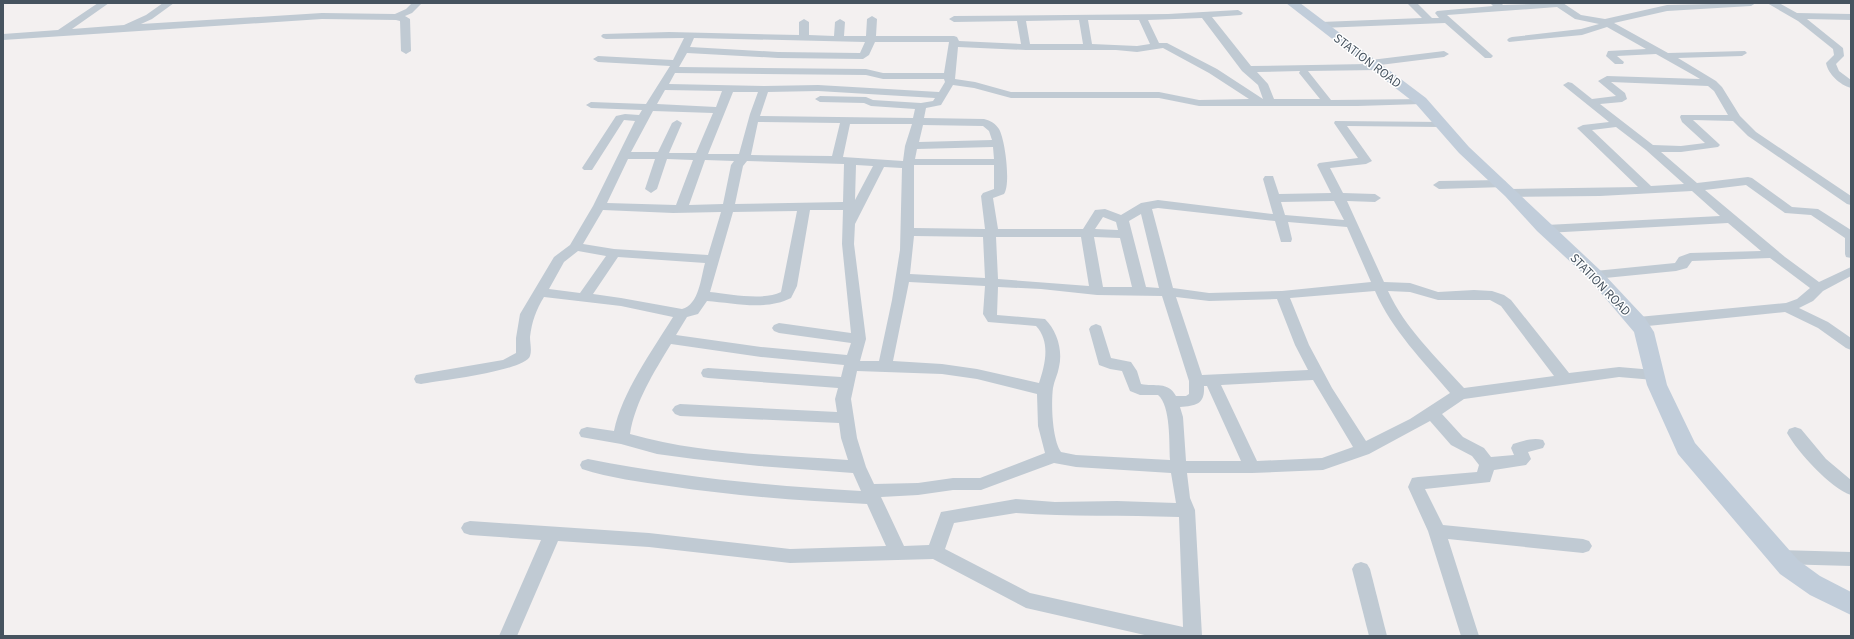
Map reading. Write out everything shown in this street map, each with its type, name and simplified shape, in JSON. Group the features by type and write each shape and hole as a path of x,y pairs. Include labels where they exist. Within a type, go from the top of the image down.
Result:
{"main road":[{"name":"STATION ROAD","path":"1292,3 1420,100 1464,150 1506,188 1546,229 1595,275 1638,322 1644,332 1654,375 1660,392 1686,448 1779,557 1799,576 1851,604"}],"street":[{"path":"61,32 104,3"},
{"path":"126,28 149,17 169,3"},
{"path":"396,17 409,11 417,3"},
{"path":"1412,3 1430,21"},
{"path":"1452,3 1462,11"},
{"path":"1512,40 1582,32 1603,26 1605,22 1667,8 1751,3"},
{"path":"1772,3 1795,16 1838,48 1839,56 1831,63 1832,68 1834,72 1851,85"},
{"path":"1488,56 1440,13 1498,6 1558,4 1578,17 1605,22 1699,74 1712,83 1736,118 1762,141 1850,199"},
{"path":"954,19 1142,17 1238,14"},
{"path":"1205,15 1246,69 1263,84 1264,102"},
{"path":"3,36 322,16 396,17 405,19 406,50"},
{"path":"1795,16 1851,18"},
{"path":"1142,17 1156,46"},
{"path":"1021,18 1026,47"},
{"path":"1083,18 1088,47"},
{"path":"635,56 682,53 858,57 866,54 870,39 872,19"},
{"path":"1321,25 1447,20"},
{"path":"804,22 804,38"},
{"path":"839,39 840,22"},
{"path":"598,59 682,53 804,38 886,39 1026,47 1116,47 1137,49 1168,46 1264,102"},
{"path":"603,40 682,53 876,74 950,79 1011,95 1159,95 1199,103 1420,100"},
{"path":"820,98 866,100 871,103 921,106 935,104 942,96 950,79 954,42"},
{"path":"421,379 507,364 523,355 523,338 527,314 559,260 575,247 599,206 645,113 682,53"},
{"path":"1619,62 1611,56 1611,53 1742,53"},
{"path":"1246,69 1374,65 1444,54"},
{"path":"1304,73 1328,102"},
{"path":"871,91 876,74"},
{"path":"1590,102 1622,99 1621,95 1603,81 1607,79 1712,83"},
{"path":"1568,85 1650,148 1731,219 1818,288"},
{"path":"660,87 764,89 818,88 942,96"},
{"path":"681,208 729,88"},
{"path":"541,292 584,297 682,314 693,311 700,303 728,207 737,165 744,158 754,118 764,89"},
{"path":"591,106 645,113"},
{"path":"885,366 904,278 908,232 909,164 911,146 919,122 921,106"},
{"path":"588,168 620,118 645,113 720,110"},
{"path":"1650,148 1681,149 1714,145 1686,120 1685,117 1736,118"},
{"path":"754,118 982,122 992,126 998,142 1001,189 987,196 992,282 990,314 993,319 1034,321 1040,322 1046,327 1050,339 1053,359 1045,390 1047,438 1051,451 1055,456 1062,459 1178,467 1252,467 1323,464 1363,450 1416,423 1460,394 1517,388 1565,379 1620,372 1654,375"},
{"path":"846,119 844,161 850,222 848,244 858,339 843,399 849,438 858,468 898,552"},
{"path":"651,189 662,156 677,123"},
{"path":"1440,124 1339,123 1366,161 1323,165 1352,224 1380,286 1381,293 1390,310 1406,332 1460,394"},
{"path":"1618,124 1584,128 1648,190"},
{"path":"911,146 998,142"},
{"path":"624,155 909,164 999,162"},
{"path":"850,222 881,162"},
{"path":"1269,179 1286,240"},
{"path":"1438,185 1588,193 1696,187 1748,181 1788,210 1814,212 1851,243"},
{"path":"1274,198 1376,198"},
{"path":"1122,220 1145,206 1172,205 1279,218 1352,224"},
{"path":"599,206 681,208 849,206"},
{"path":"1145,206 1167,292 1196,382 1197,396 1189,402 1171,402"},
{"path":"702,296 757,301 782,297 787,294 790,286 804,207"},
{"path":"1097,291 1087,232 1099,213 1105,213 1122,220"},
{"path":"1546,229 1731,219"},
{"path":"1122,220 1140,292"},
{"path":"908,232 990,234 1087,232 1125,234"},
{"path":"575,247 614,253 712,259"},
{"path":"584,297 614,253"},
{"path":"1595,275 1679,266 1682,265 1684,260 1690,257 1774,254"},
{"path":"1638,322 1787,307 1808,298 1818,288 1851,271"},
{"path":"904,278 992,282 1097,291 1167,292 1209,298 1380,286 1409,287 1438,296 1498,296 1506,303 1565,379"},
{"path":"1282,294 1302,345 1318,375 1363,450"},
{"path":"1787,307 1823,325 1851,345"},
{"path":"621,438 626,416 682,314"},
{"path":"779,328 858,339"},
{"path":"1096,329 1104,361 1110,364 1126,366 1130,371 1135,387 1142,390 1163,390 1167,393 1171,402 1175,417 1178,467 1182,498 1187,510 1193,636"},
{"path":"667,339 852,363 942,369 977,374 1045,390"},
{"path":"708,373 847,383"},
{"path":"1196,382 1318,375"},
{"path":"1212,380 1252,467"},
{"path":"680,410 846,418"},
{"path":"1431,412 1457,440 1478,452 1487,464 1484,478 1418,483 1416,487 1437,531 1470,636"},
{"path":"587,433 621,438 657,448 694,453 858,468"},
{"path":"1795,433 1812,456 1828,472 1851,489"},
{"path":"1487,464 1520,461 1523,459 1520,448 1522,446 1537,444"},
{"path":"588,465 653,478 761,492 871,495 918,490 953,484 981,484 1055,456"},
{"path":"935,552 947,517 1016,506 1055,509 1117,508 1187,510"},
{"path":"470,528 649,540 735,551 790,556 935,552 1026,600 1186,636"},
{"path":"1437,531 1583,546"},
{"path":"508,636 552,534"},
{"path":"1779,557 1851,559"},
{"path":"1362,568 1378,636"}]}
